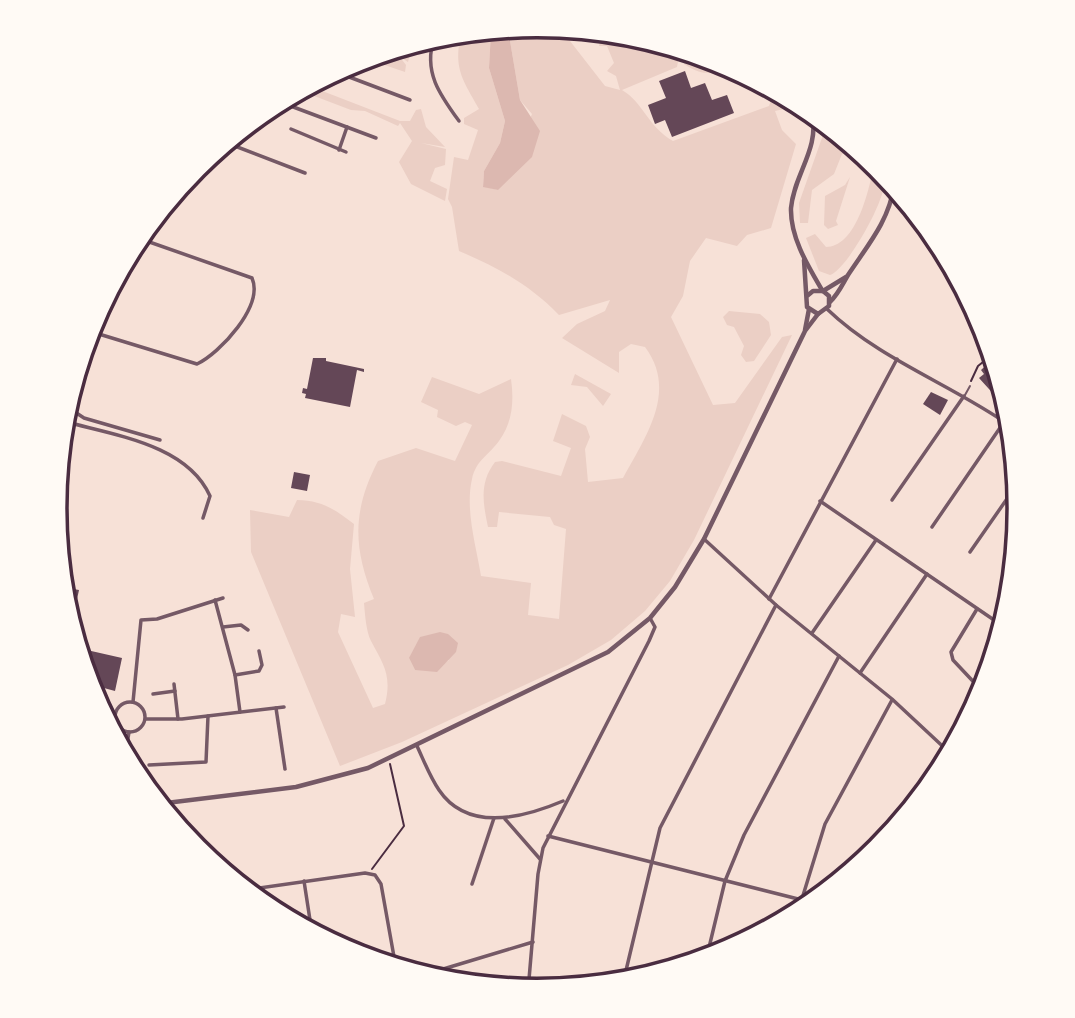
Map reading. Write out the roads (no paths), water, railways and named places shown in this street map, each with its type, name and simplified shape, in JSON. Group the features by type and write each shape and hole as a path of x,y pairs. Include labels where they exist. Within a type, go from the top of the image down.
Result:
{"street":[{"path":"431,52 433,82 458,121"},
{"path":"350,77 410,100"},
{"path":"294,107 376,138"},
{"path":"339,150 347,127"},
{"path":"805,331 809,309 804,260 791,212 814,138 813,128"},
{"path":"291,129 346,152"},
{"path":"237,147 305,173"},
{"path":"170,803 318,783 388,760 587,664 608,652 650,618 675,587 704,539 805,331 841,291 846,277 881,226 890,198"},
{"path":"101,335 197,364 243,323 254,287 252,278 150,242"},
{"path":"804,260 830,302"},
{"path":"807,296 846,277"},
{"path":"809,309 818,314"},
{"path":"827,309 897,359 999,419"},
{"path":"769,599 897,359"},
{"path":"892,500 964,396"},
{"path":"77,413 84,418 160,440"},
{"path":"75,424 159,450 188,465 200,475 210,496 203,518"},
{"path":"932,527 1001,427"},
{"path":"970,552 1008,498"},
{"path":"820,501 977,609 995,618"},
{"path":"704,539 769,599 892,699 943,747"},
{"path":"811,634 876,540"},
{"path":"860,673 927,575"},
{"path":"133,702 141,620 157,619 223,598"},
{"path":"215,600 235,676 240,712"},
{"path":"626,970 660,828 670,804 776,605"},
{"path":"974,683 953,660 951,652 977,609"},
{"path":"529,979 540,859 565,800 649,641 655,627 650,618"},
{"path":"223,627 241,625 248,630"},
{"path":"235,676 259,671 262,665 259,652"},
{"path":"709,947 725,881 744,835 839,656"},
{"path":"174,684 178,719"},
{"path":"153,694 175,691"},
{"path":"802,898 825,824 892,699"},
{"path":"116,716 119,706 133,702 141,706 146,719 142,727 129,732 122,728"},
{"path":"146,719 178,719 284,707"},
{"path":"276,708 285,769"},
{"path":"149,765 206,762 208,716"},
{"path":"128,740 129,732"},
{"path":"417,746 446,799 468,814 504,818 534,813 565,800"},
{"path":"472,884 494,818"},
{"path":"504,818 540,859"},
{"path":"548,836 800,900"},
{"path":"259,888 370,873 381,884 394,957"},
{"path":"304,881 310,920"},
{"path":"441,969 533,942"}],"lane":[{"path":"964,396 970,386"}]}
